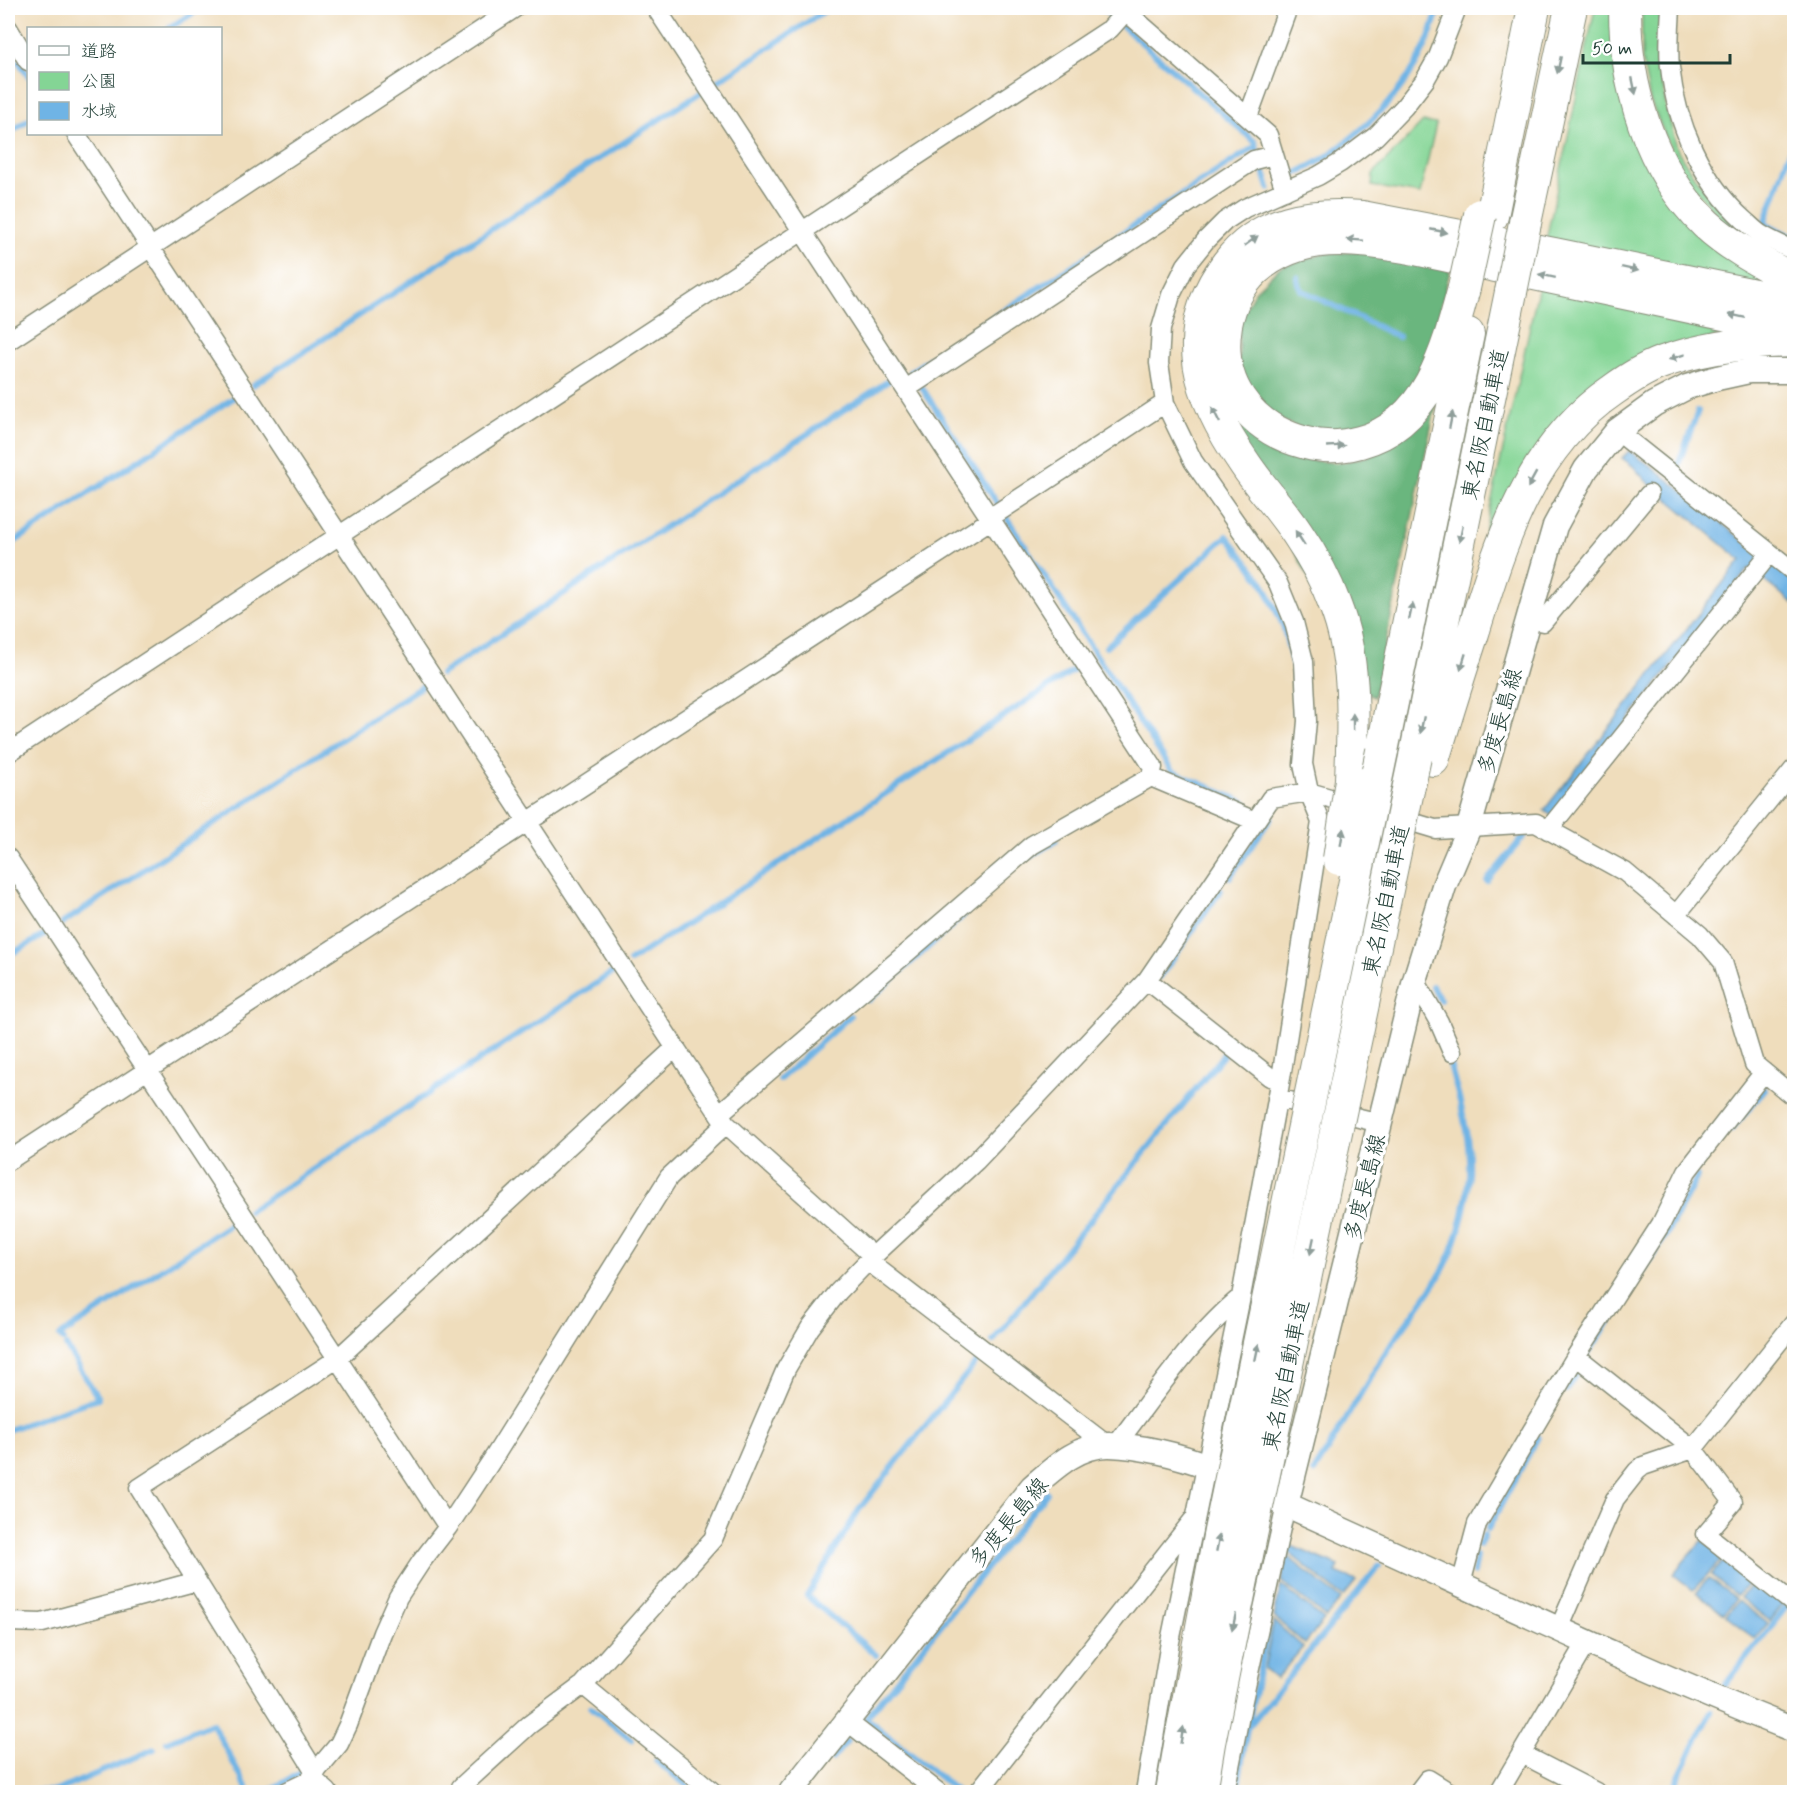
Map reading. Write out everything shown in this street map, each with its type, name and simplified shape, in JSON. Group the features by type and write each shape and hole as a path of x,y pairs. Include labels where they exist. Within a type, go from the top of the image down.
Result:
{"highway":[{"path":"1526,8 1486,216 1471,288 1441,364 1428,388 1414,408 1399,422 1383,433 1347,445 1329,447 1312,445 1280,434 1263,424 1251,413 1229,379 1225,357 1225,338 1231,306 1237,292 1249,276 1265,261 1282,251 1304,243 1325,240 1370,241 1411,248 1794,329"},
{"path":"1486,216 1534,8"},
{"name":"東名阪自動車道","path":"1201,1792 1209,1743 1318,1214 1345,1140 1412,835 1424,758 1511,292 1570,8"},
{"path":"1625,8 1630,69 1638,105 1650,140 1665,170 1684,199 1707,224 1736,248 1794,280"},
{"path":"1287,1207 1351,780 1352,686 1347,644 1336,605 1318,567 1297,532 1246,466 1225,434 1209,400 1199,367 1197,335 1203,307 1216,280 1234,255 1252,240 1273,228 1301,218 1331,215 1362,217 1542,251 1794,303"},
{"name":"東名阪自動車道","path":"1172,1792 1220,1532 1382,751 1471,288"},
{"path":"1424,758 1509,527 1528,486 1547,454 1569,427 1593,403 1625,381 1658,364 1694,351 1794,340"}],"main road":[{"name":"多度長島線","path":"791,1792 1032,1487 1058,1465 1078,1453 1090,1448 1111,1445 1157,1451 1207,1466 1286,1505 1415,980 1444,886 1469,827 1555,526 1586,469 1617,431 1654,404 1687,387 1749,371 1794,371"},
{"path":"1286,1505 1587,1642 1794,1730"}],"street":[{"path":"8,341 515,8"},
{"path":"286,1792 307,1782 339,1744 398,1597 494,1458 669,1177 722,1119 1032,845 1151,777 1153,767 908,388 656,8"},
{"path":"1248,117 1288,8"},
{"path":"1145,1792 1170,1642 1241,1296 1281,1078 1321,822 1309,792 1303,764 1307,721 1304,662 1294,622 1278,583 1193,461 1165,403 1160,363 1161,329 1171,294 1186,265 1225,221 1245,208 1318,176 1358,151 1404,107 1425,80 1438,57 1457,8"},
{"path":"1671,8 1670,65 1673,84 1683,125 1694,150 1708,176 1730,207 1761,234 1794,251"},
{"path":"8,753 1110,29 1124,11 1268,135 1266,157 1285,191"},
{"path":"8,28 27,59"},
{"path":"77,135 722,1119 870,1258 1111,1445 1183,1358 1227,1308 1241,1296"},
{"path":"908,388 1266,157"},
{"path":"8,1161 1165,403"},
{"path":"1617,431 1794,572"},
{"path":"1528,619 1543,622 1649,494"},
{"path":"1548,830 1769,554"},
{"path":"1676,915 1794,770"},
{"path":"1151,777 1255,821"},
{"path":"464,1792 461,1787 529,1725 583,1685 713,1539 786,1370 810,1328 838,1292 870,1258 976,1161 1147,980 1271,798 1309,792 1435,829 1536,823 1625,872 1700,935 1723,962 1754,1064 1794,1096"},
{"path":"8,858 448,1527"},
{"path":"1147,980 1270,1077 1281,1078"},
{"path":"1415,980 1439,1022 1452,1052"},
{"path":"328,1792 313,1775 139,1488 337,1359 675,1048"},
{"path":"1461,1584 1477,1524 1576,1356 1661,1224 1687,1172 1764,1072"},
{"path":"1277,1098 1380,1123"},
{"path":"1559,1629 1615,1499 1643,1466 1693,1449 1794,1323"},
{"path":"1576,1356 1693,1449 1733,1502 1706,1534 1794,1604"},
{"path":"1225,1792 1242,1700 1286,1505"},
{"path":"978,1792 1196,1516"},
{"path":"8,1622 42,1623 197,1581"},
{"path":"1499,1792 1587,1642"},
{"path":"583,1685 713,1792"},
{"path":"848,1722 938,1792"},
{"path":"1521,1754 1596,1792"},
{"path":"1418,1792 1428,1779 1449,1792"}],"green space":[{"path":"1595,8 1618,8 1644,157 1788,291 1546,240"},
{"path":"1642,8 1662,8 1660,64 1666,107 1678,151 1716,204 1741,230 1769,249 1722,221 1680,170 1650,100 1642,59"},
{"path":"1423,122 1436,124 1420,194 1372,186 1373,174"},
{"path":"1367,252 1450,270 1433,340 1418,378 1404,401 1373,425 1319,437 1272,416 1239,377 1239,321 1255,291 1280,267 1327,253"},
{"path":"1539,285 1741,328 1625,369 1491,537 1485,531"},
{"path":"1437,399 1374,697 1365,692 1235,430 1246,425 1269,445 1298,459 1340,463 1369,456 1398,440"}],"water":[{"path":"1629,451 1655,469 1794,582 1794,604 1749,568 1552,816 1544,810 1741,560 1622,458"},
{"path":"1702,1540 1724,1557 1693,1590 1673,1574"},
{"path":"1289,1545 1339,1566 1336,1573 1356,1581 1343,1597 1288,1552"},
{"path":"1287,1556 1341,1599 1326,1618 1281,1581"},
{"path":"1726,1559 1752,1579 1737,1596 1711,1575"},
{"path":"1709,1578 1736,1599 1724,1614 1696,1592"},
{"path":"1754,1581 1783,1604 1770,1621 1740,1598"},
{"path":"1281,1585 1324,1620 1305,1644 1274,1617"},
{"path":"1738,1601 1767,1623 1755,1639 1726,1616"},
{"path":"1274,1621 1303,1647 1276,1679 1264,1669"}],"waterway":[{"path":"171,27 201,8"},
{"path":"715,83 829,8"},
{"path":"1102,8 1255,142 1257,150"},
{"path":"1289,177 1329,155 1383,109 1415,66 1428,40 1439,8"},
{"path":"19,62 27,74"},
{"path":"253,385 701,92"},
{"path":"8,134 27,121"},
{"path":"1794,140 1765,223 1794,238"},
{"path":"1246,803 1172,771 911,371 1256,146"},
{"path":"1260,160 1269,188"},
{"path":"1297,277 1301,290 1399,337"},
{"path":"441,674 893,378"},
{"path":"8,546 238,395"},
{"path":"1678,465 1698,411"},
{"path":"1106,647 1227,536 1263,583 1283,625 1294,669 1295,711"},
{"path":"630,961 1074,670"},
{"path":"63,923 427,683"},
{"path":"1230,877 1271,818"},
{"path":"1487,881 1525,835"},
{"path":"1031,856 1056,841"},
{"path":"1160,977 1221,890"},
{"path":"869,1000 963,916"},
{"path":"8,955 44,935"},
{"path":"249,1211 615,971"},
{"path":"1432,986 1440,1000"},
{"path":"780,1079 850,1016"},
{"path":"993,1341 1224,1054"},
{"path":"1314,1472 1387,1351 1446,1265 1458,1233 1467,1194 1469,1160 1463,1114 1447,1054"},
{"path":"1731,1130 1765,1089"},
{"path":"1642,1272 1665,1237 1697,1177"},
{"path":"63,1340 60,1336 235,1221"},
{"path":"1631,1289 1635,1282"},
{"path":"1587,1355 1625,1298"},
{"path":"8,1430 98,1398 66,1346"},
{"path":"876,1655 807,1596 860,1508 977,1361"},
{"path":"1566,1390 1581,1366"},
{"path":"1488,1529 1538,1437"},
{"path":"958,1792 866,1718 1047,1493"},
{"path":"1479,1546 1484,1535"},
{"path":"1474,1573 1477,1556"},
{"path":"1249,1726 1379,1566"},
{"path":"1725,1685 1787,1606"},
{"path":"1237,1792 1247,1729 1268,1628"},
{"path":"591,1707 631,1740"},
{"path":"1671,1792 1711,1712"},
{"path":"167,1742 212,1723 249,1792"},
{"path":"832,1759 847,1741"},
{"path":"30,1791 56,1791 154,1749"},
{"path":"656,1761 695,1792"},
{"path":"267,1792 304,1771"}]}
